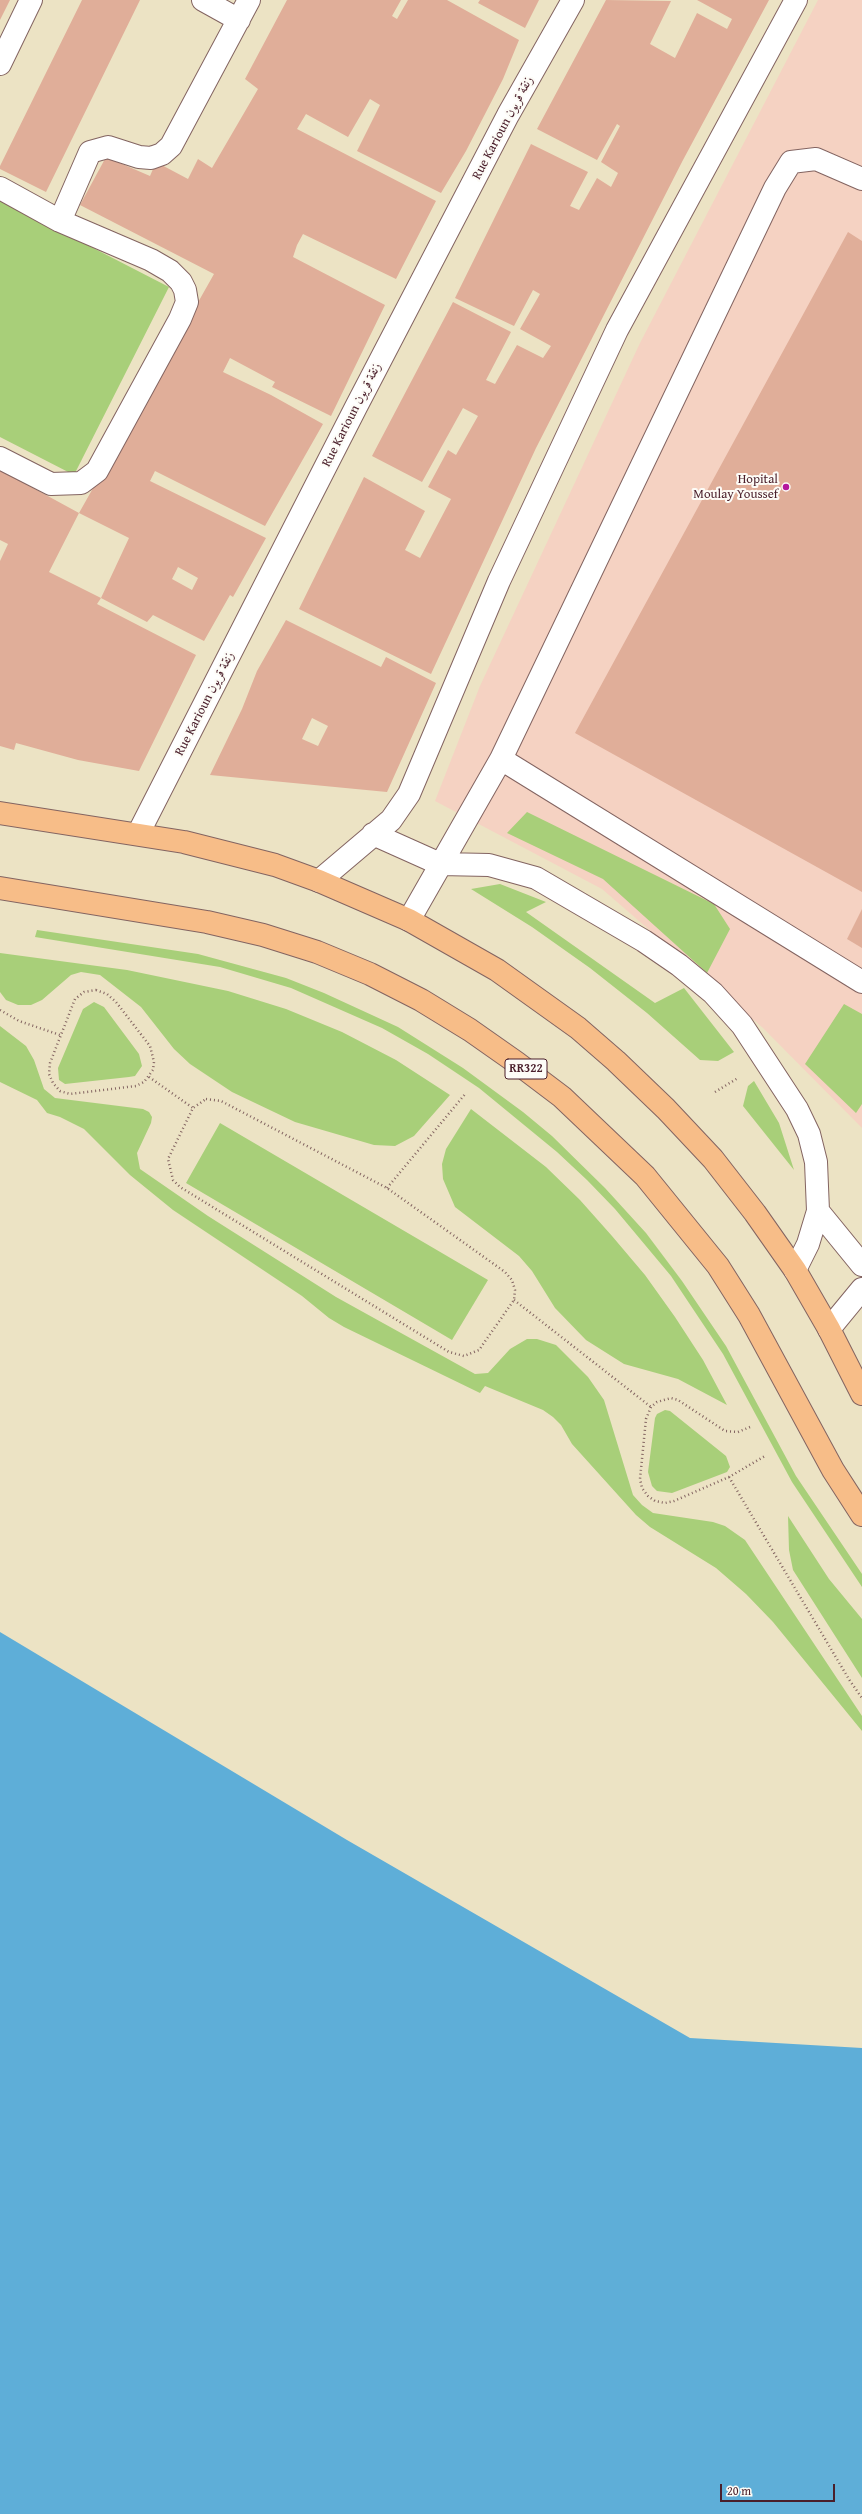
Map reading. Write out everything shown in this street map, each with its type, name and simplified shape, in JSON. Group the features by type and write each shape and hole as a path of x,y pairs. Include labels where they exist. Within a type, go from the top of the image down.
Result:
{"main road":[{"path":"0,813 138,834 230,852 319,881 409,920 508,978 578,1028 616,1061 666,1109 713,1159 756,1213 794,1270 829,1329 862,1394"},
{"name":"RR322","path":"0,888 207,922 263,935 317,952 370,974 421,1000 470,1030 517,1063 562,1098 605,1136 650,1182 714,1260 749,1315 833,1470 862,1516"}],"street":[{"path":"0,64 31,0"},
{"path":"203,0 239,20"},
{"path":"60,221 90,152 100,147 108,147 140,157 151,158 162,154 171,146 249,0"},
{"name":"Rue Karioun زنقة قريون","path":"138,834 356,407 508,115 573,0"},
{"path":"319,881 391,820 409,794 499,581 617,330 796,0"},
{"path":"409,920 501,759 775,188 791,162 816,159 862,179"},
{"path":"0,188 60,221 151,260 170,272 181,282 186,290 187,302 180,319 98,471 82,483 51,484 0,458"},
{"path":"501,759 862,982"},
{"path":"373,834 440,864 489,865 536,878 644,941 679,965 713,993 742,1025 797,1109 809,1134 816,1162 818,1211 808,1244 794,1270"},
{"path":"818,1211 862,1265"},
{"path":"829,1329 862,1289"}],"path":[{"path":"96,990 108,994 150,1046 154,1062 149,1077 136,1086 80,1094 60,1091 53,1083 49,1074 50,1063 60,1035 75,999 84,992 96,990"},
{"path":"0,1010 19,1021 60,1035"},
{"path":"149,1077 193,1108"},
{"path":"387,1188 466,1093"},
{"path":"206,1099 221,1101 387,1188 505,1272 513,1285 514,1300 479,1350 464,1356 449,1352 180,1187 173,1180 168,1159 193,1108 206,1099"},
{"path":"514,1300 651,1407"},
{"path":"750,1427 738,1432 724,1431 678,1400 672,1398 657,1402 651,1407 646,1419 640,1479 642,1488 655,1502 665,1503 729,1477 765,1456"},
{"path":"729,1477 850,1681 862,1698"}],"shaded area":[{"path":"818,0 862,0 862,1128 763,1028 602,889 435,801 480,686 640,343"}],"green space":[{"path":"0,200 169,287 74,475 0,437"},
{"path":"527,812 714,904 730,929 707,973 603,879 507,833"},
{"path":"500,884 546,902 526,912 655,1003 684,988 734,1052 718,1061 700,1060 647,1013 590,968 532,927 471,889"},
{"path":"37,930 198,954 286,978 324,993 398,1027 463,1068 523,1112 552,1136 605,1188 646,1233 682,1281 726,1346 796,1476 862,1574 862,1587 792,1482 723,1354 671,1276 615,1209 587,1180 557,1152 479,1088 428,1054 382,1028 291,988 220,967 35,937"},
{"path":"0,953 127,970 228,991 286,1009 342,1032 396,1060 450,1095 414,1136 395,1146 374,1145 295,1122 232,1092 190,1064 174,1049 141,1007 100,975 81,972 71,975 42,1000 31,1005 18,1005 6,1000 0,992"},
{"path":"94,1002 104,1007 139,1054 142,1066 135,1076 65,1084 59,1080 58,1068 83,1009"},
{"path":"844,1004 862,1014 862,1104 856,1113 805,1064"},
{"path":"0,1026 26,1046 34,1060 44,1089 55,1098 143,1109 149,1112 152,1117 151,1123 137,1153 140,1169 208,1216 336,1297 475,1374 488,1373 510,1349 527,1339 537,1339 556,1345 588,1377 604,1400 633,1495 642,1505 653,1513 713,1522 725,1526 745,1540 862,1716 862,1731 773,1622 746,1594 716,1568 650,1527 636,1515 572,1444 561,1425 553,1417 543,1410 485,1386 480,1393 344,1327 329,1318 302,1296 173,1210 130,1175 84,1129 60,1117 47,1113 37,1100 0,1082"},
{"path":"754,1081 779,1123 794,1170 743,1106 748,1086"},
{"path":"471,1109 546,1167 580,1200 612,1236 645,1275 675,1317 703,1360 727,1405 678,1379 624,1364 586,1340 555,1308 532,1271 519,1256 455,1207 443,1179 442,1164 446,1149"},
{"path":"220,1123 488,1280 452,1340 186,1183"},
{"path":"665,1410 670,1411 726,1456 730,1467 727,1472 672,1493 657,1491 652,1486 648,1472 655,1418 657,1414"},
{"path":"788,1516 829,1579 862,1619 862,1678 793,1570 789,1550"}],"water":[{"path":"0,1632 347,1840 690,2038 862,2048 862,2514 0,2514"}],"building":[{"path":"0,0 10,0 0,20"},
{"path":"82,0 140,0 46,192 0,169 0,166"},
{"path":"287,0 401,0 392,16 397,19 408,0 447,0 519,40 503,79 466,151 441,193 357,151 380,105 370,99 348,137 306,114 297,129 436,201 396,279 303,234 297,245 293,257 385,305 331,416 272,387 275,382 230,358 223,372 271,395 323,424 265,526 155,471 150,481 266,538 233,597 230,595 204,641 153,615 147,622 101,598 129,538 79,513 214,274 80,205 106,157 150,176 156,162 188,179 198,159 212,168 258,89 245,79","holes":["178,567 198,578 192,590 172,579"]},
{"path":"480,0 539,0 525,28 478,3"},
{"path":"606,0 671,1 650,44 675,58 697,13 727,29 732,19 697,0 769,0 683,160 536,448 431,674 299,609 364,477 425,511 405,550 420,558 451,499 428,487 448,450 456,455 478,416 463,408 422,482 372,456 453,302 511,332 486,380 495,384 517,345 543,358 551,346 520,329 540,294 533,290 514,326 455,298 531,144 588,172 570,206 579,210 597,178 611,187 618,173 601,162 620,126 617,124 597,160 537,129"},
{"name":"Hopital Moulay Youssef","path":"848,232 862,241 862,892 575,733"},
{"path":"0,470 79,513 49,572 101,598 97,604 196,655 139,771 78,760 16,743 14,750 0,746 0,561 8,544 0,540"},
{"path":"286,620 381,667 386,657 436,683 387,792 210,775 242,709 257,671","holes":["312,718 328,726 318,746 302,739"]},
{"path":"862,909 862,948 847,939"}],"place":[{"name":"Hopital Moulay Youssef","path":"786,487"}]}
